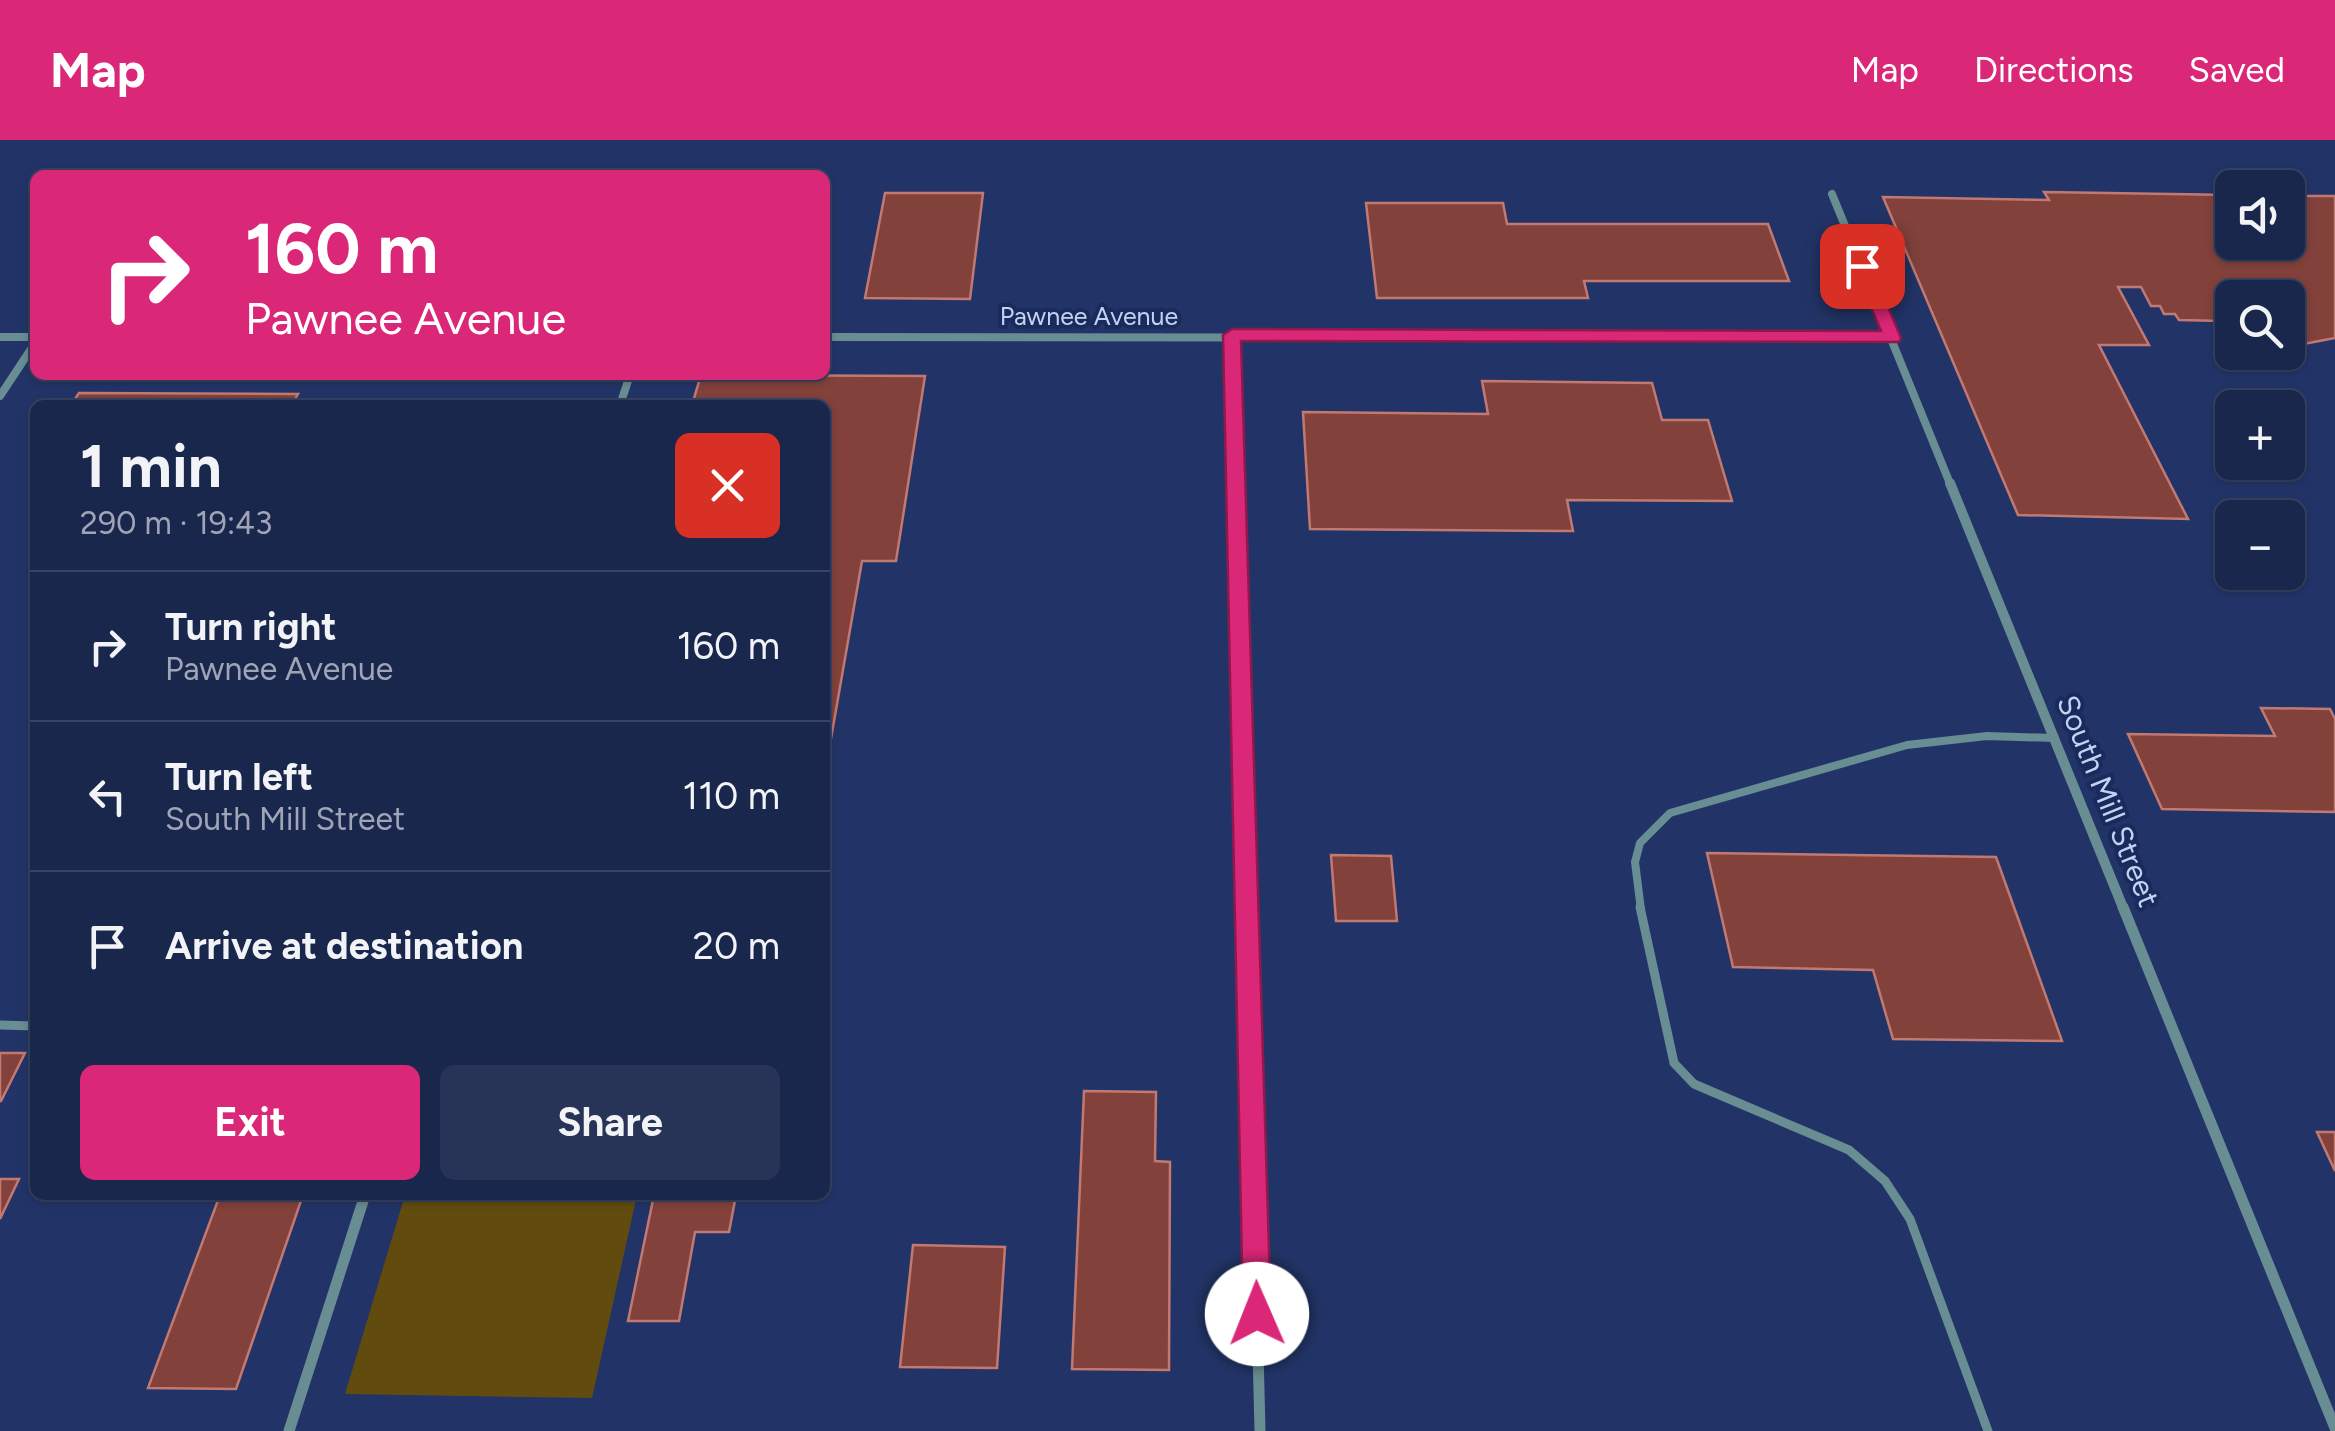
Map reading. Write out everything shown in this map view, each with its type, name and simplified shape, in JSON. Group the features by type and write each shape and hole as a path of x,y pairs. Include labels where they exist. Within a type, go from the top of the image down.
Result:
{"street":[{"name":"South Mill Street","path":"1832,194 2335,1428"},
{"path":"1232,335 1260,1431"},
{"path":"0,337 30,340"},
{"name":"Pawnee Avenue","path":"830,337 1892,338"},
{"path":"0,396 30,348"},
{"path":"289,1431 363,1200"}],"lane":[{"path":"1988,1431 1910,1219 1885,1181 1849,1150 1694,1084 1674,1063 1636,892 1635,862 1640,842 1670,813 1906,745 1987,736 2055,738"},
{"path":"0,1025 30,1026"}],"shaded area":[{"path":"403,1200 636,1200 592,1398 345,1394"}],"building":[{"path":"2044,192 2215,195 2215,260 2305,260 2305,196 2335,196 2335,338 2305,344 2305,280 2215,280 2215,321 2179,320 2175,314 2164,314 2160,306 2151,306 2141,287 2118,287 2149,345 2099,345 2188,519 2018,515 1883,197 2049,200"},
{"path":"885,193 983,193 970,299 865,298"},
{"path":"1366,203 1503,203 1507,224 1768,224 1789,281 1584,281 1588,298 1377,298"},
{"path":"925,376 896,561 862,561 830,744 830,400 694,400 700,380"},
{"path":"1482,381 1652,383 1662,420 1708,420 1732,501 1567,500 1573,531 1310,529 1303,412 1488,414"},
{"path":"79,393 298,394 295,400 74,400"},
{"path":"2261,708 2330,709 2335,719 2335,812 2162,809 2128,734 2275,736"},
{"path":"1707,853 1996,857 2062,1041 1893,1039 1873,970 1733,967"},
{"path":"1331,855 1391,856 1397,921 1336,921"},
{"path":"0,1053 25,1053 1,1101 0,1101"},
{"path":"1084,1091 1156,1092 1155,1161 1170,1162 1169,1370 1072,1369"},
{"path":"2317,1132 2335,1132 2335,1171"},
{"path":"0,1179 19,1179 0,1219"},
{"path":"218,1200 301,1200 236,1389 148,1388"},
{"path":"653,1200 735,1200 729,1232 695,1232 679,1321 628,1321"},
{"path":"913,1245 1005,1247 997,1368 900,1367"}],"route":[{"path":"1257,1314 1232,335 1892,338 1862,266"}]}
